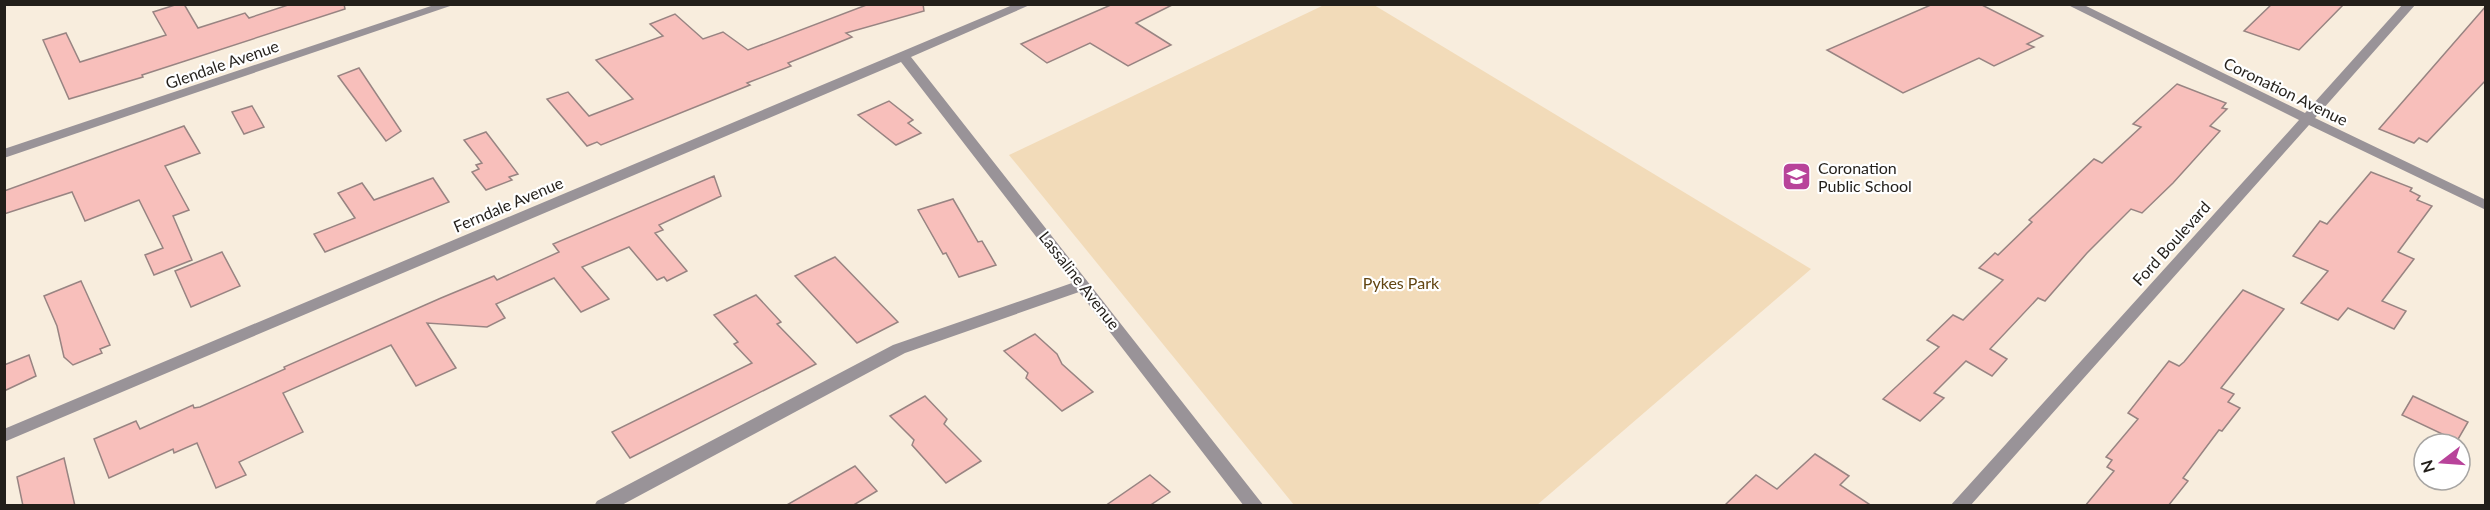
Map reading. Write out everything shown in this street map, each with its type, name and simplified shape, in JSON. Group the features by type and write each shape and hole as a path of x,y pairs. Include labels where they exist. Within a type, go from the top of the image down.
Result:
{"street":[{"name":"Glendale Avenue","path":"4,154 450,4"},
{"name":"Ferndale Avenue","path":"4,436 1026,4"},
{"name":"Coronation Avenue","path":"2072,4 2486,206"},
{"name":"Ford Boulevard","path":"1959,506 2410,4"},
{"name":"Lassaline Avenue","path":"903,56 1255,506"},
{"path":"603,506 898,349 1084,285"}],"green space":[{"name":"Pykes Park","path":"1324,5 1374,5 1811,269 1537,505 1294,505 1009,155"}],"building":[{"path":"184,4 198,28 245,13 249,18 291,4 344,4 345,9 142,75 143,77 69,99 43,40 66,33 80,62 166,35 153,12"},
{"path":"869,4 923,4 924,11 846,33 852,37 788,63 791,66 747,83 750,85 601,145 597,142 587,146 547,99 568,92 589,116 633,99 596,60 663,36 650,24 675,14 703,39 723,32 748,50"},
{"path":"1113,4 1174,4 1136,23 1171,45 1128,66 1090,43 1047,63 1021,44"},
{"path":"1933,4 1980,4 2043,36 2027,44 2034,47 1994,66 1979,58 1903,93 1827,50"},
{"path":"2272,4 2344,4 2299,50 2244,31"},
{"path":"2486,6 2486,80 2427,142 2419,138 2414,143 2379,129"},
{"path":"359,68 401,131 386,141 338,76"},
{"path":"2177,84 2226,103 2222,108 2227,109 2210,126 2220,131 2173,183 2142,213 2131,209 2087,253 2045,301 2038,298 1990,349 2007,359 1992,376 1966,361 1934,393 1944,398 1920,421 1883,399 1939,347 1927,340 1953,315 1963,320 2003,280 1979,268 1995,253 1998,255 2032,222 2029,220 2094,159 2102,163 2141,127 2133,124"},
{"path":"889,101 913,120 908,123 921,133 896,145 858,115"},
{"path":"252,106 264,127 244,134 232,112"},
{"path":"184,126 200,153 165,166 189,210 173,216 192,260 154,275 145,255 163,248 139,200 85,221 72,192 4,214 4,191"},
{"path":"486,132 518,174 509,177 512,180 486,190 472,172 479,169 476,165 482,163 464,140"},
{"path":"2371,172 2412,188 2410,191 2420,196 2417,200 2432,206 2398,252 2414,259 2382,301 2406,311 2394,329 2348,308 2338,320 2301,303 2328,271 2293,256 2320,221 2327,224"},
{"path":"714,176 721,196 659,225 663,230 655,233 687,271 667,281 664,277 657,280 629,247 582,267 609,299 581,312 554,278 496,304 505,318 487,327 427,323 456,368 416,386 391,345 283,393 303,432 239,462 246,475 216,488 197,443 174,453 173,449 109,478 94,439 136,421 140,429 193,405 194,408 200,407 285,369 284,367 441,298 494,276 497,280 559,252 553,244"},
{"path":"433,178 449,202 325,252 314,234 355,218 338,193 362,183 374,200"},
{"path":"953,199 978,242 982,241 996,265 959,277 946,253 943,254 918,210"},
{"path":"222,252 240,286 191,307 175,271"},
{"path":"835,257 898,322 857,343 795,276"},
{"path":"81,281 110,345 100,349 102,353 73,365 64,357 57,326 44,296"},
{"path":"2243,290 2284,309 2221,388 2234,394 2228,402 2240,408 2222,431 2219,430 2183,478 2188,481 2168,506 2085,506 2114,471 2107,467 2112,460 2106,457 2138,419 2128,413 2169,361 2179,366 2184,362"},
{"path":"756,295 781,322 777,324 816,364 630,458 612,432 752,363 734,344 738,342 714,315"},
{"path":"1035,334 1057,354 1062,364 1093,392 1062,411 1026,378 1028,373 1004,351"},
{"path":"29,355 36,376 4,391 4,365"},
{"path":"925,396 947,419 944,424 981,461 946,483 912,445 914,440 890,416"},
{"path":"2413,396 2468,422 2462,432 2438,432 2402,415"},
{"path":"1815,454 1849,476 1840,485 1872,506 1724,506 1756,475 1777,489"},
{"path":"64,458 75,506 23,506 17,477"},
{"path":"855,466 877,491 852,506 785,506"},
{"path":"1150,475 1170,492 1149,506 1105,506"}],"place":[{"name":"Coronation Public School","path":"1797,176"}]}
